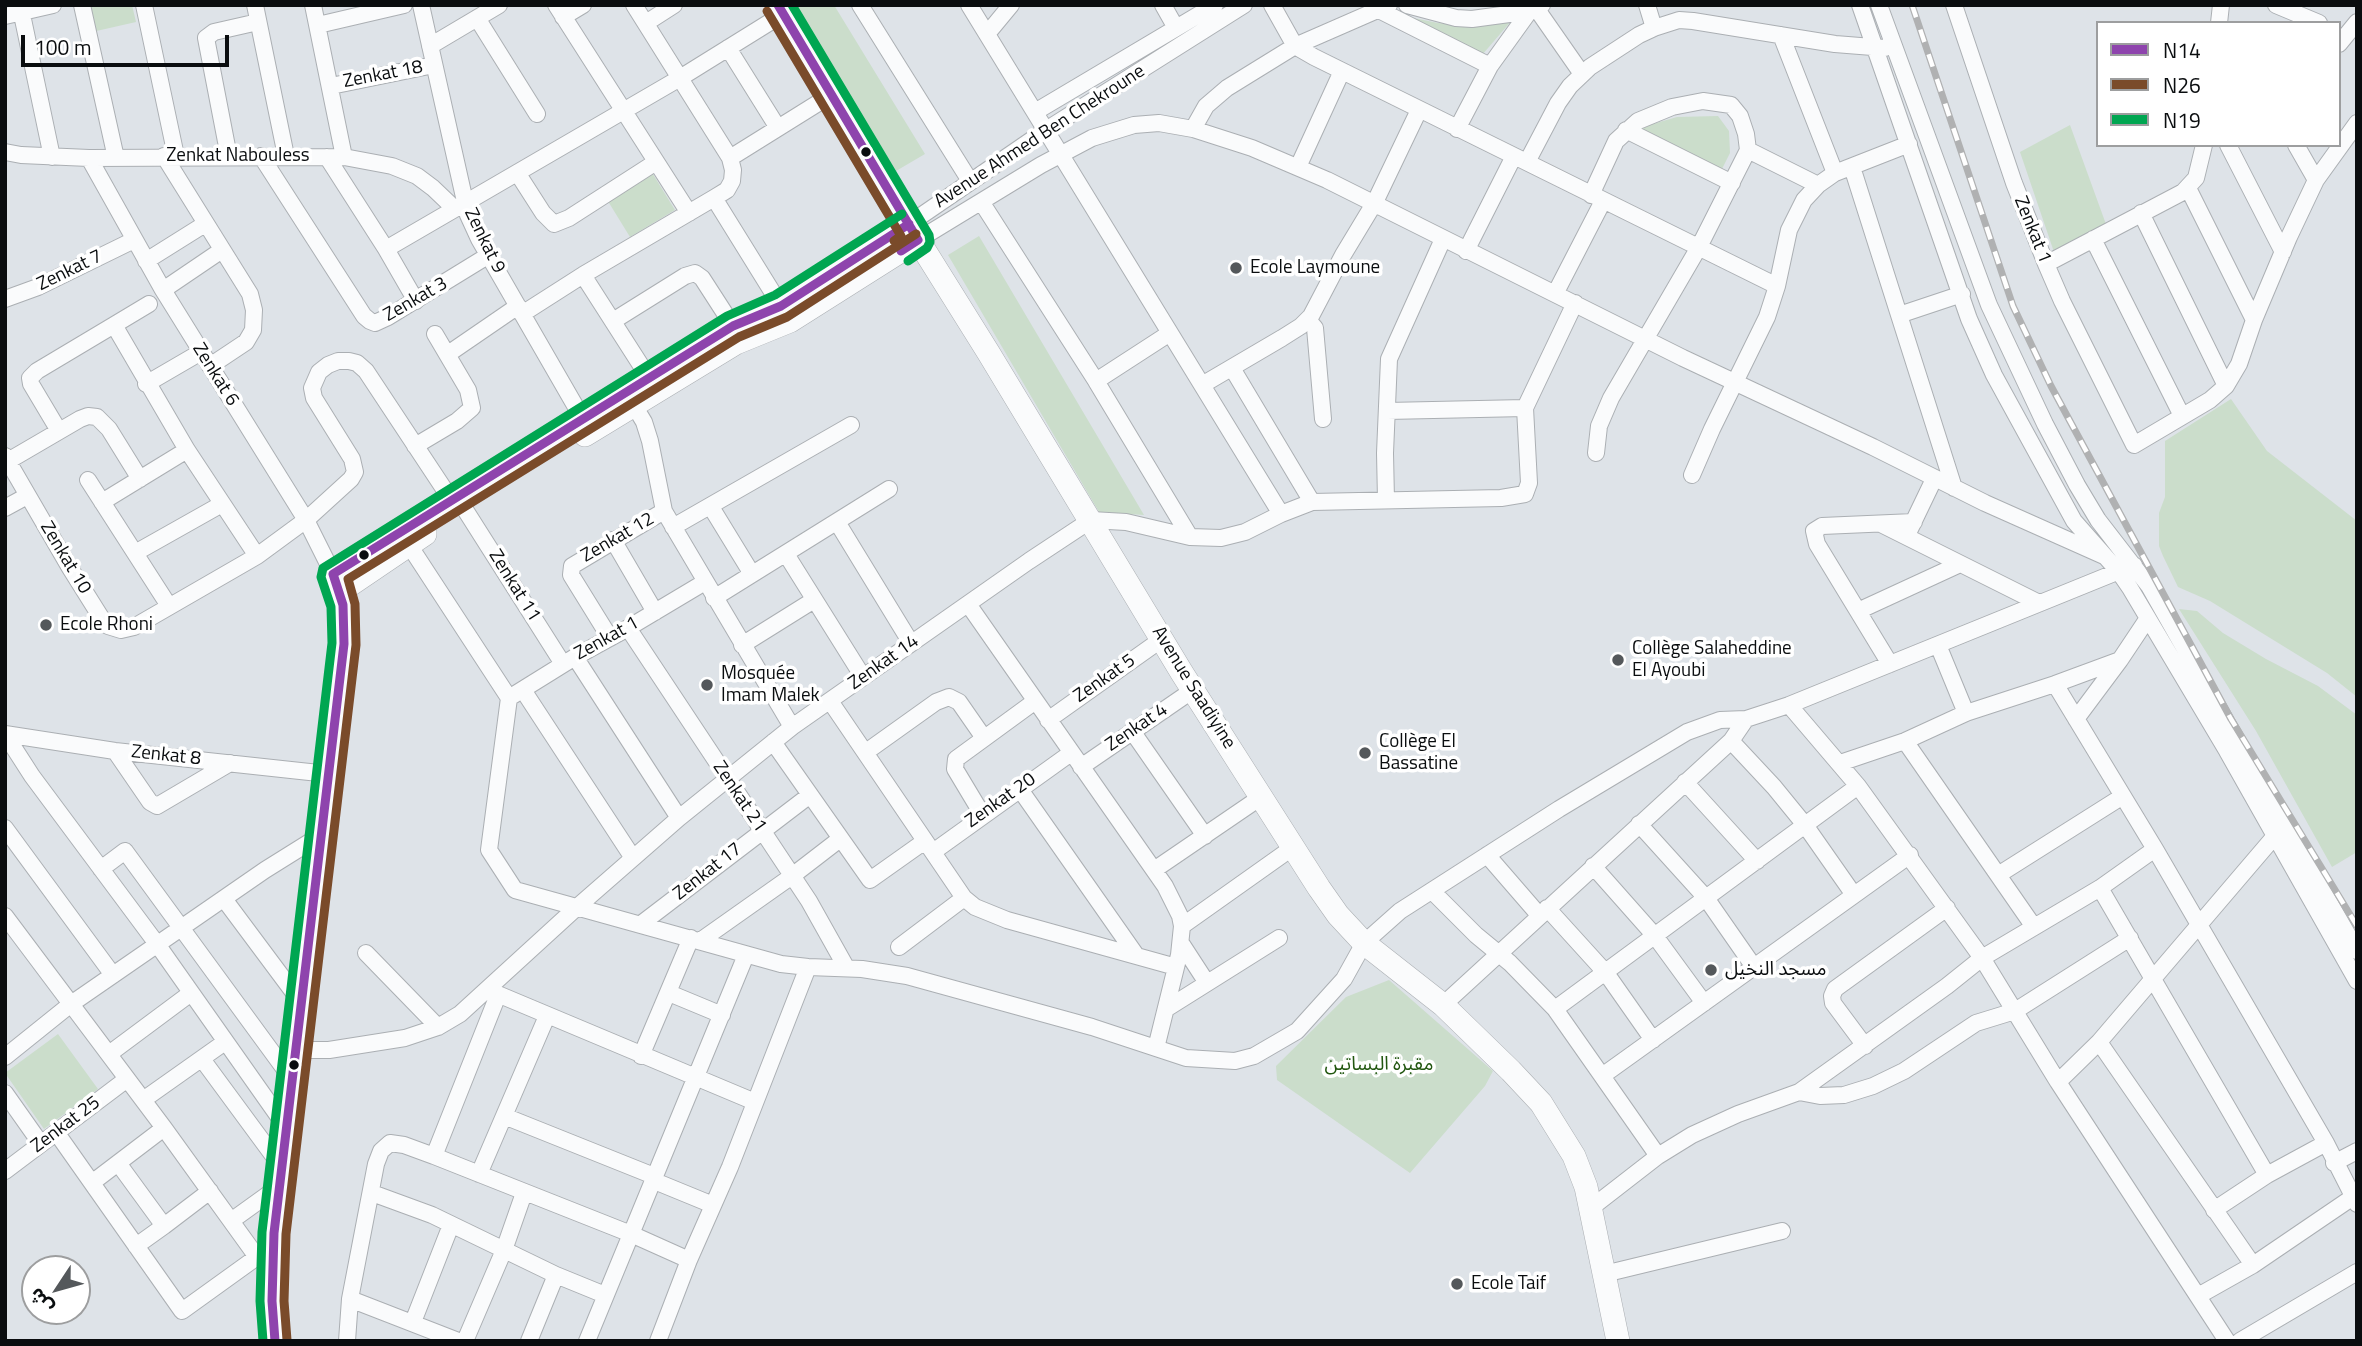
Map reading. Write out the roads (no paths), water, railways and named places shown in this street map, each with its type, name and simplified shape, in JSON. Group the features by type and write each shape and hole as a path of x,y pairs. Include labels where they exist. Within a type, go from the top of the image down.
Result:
{"main road":[{"name":"Avenue Saadiyine","path":"781,9 913,232 1193,690 1292,848 1338,915 1364,943 1443,1005 1541,1103 1574,1156 1586,1187 1618,1341"},
{"name":"Avenue Ahmed Ben Chekroune","path":"631,399 649,378 733,326 780,306 913,232"},
{"name":"Avenue Ahmed Ben Chekroune","path":"336,583 631,399 736,343 790,321 913,232"},
{"name":"Avenue Ahmed Ben Chekroune","path":"336,583 409,545 458,505"},
{"path":"275,1341 265,1256 282,1177 344,644 343,606 336,583"}],"street":[{"path":"52,157 16,11 53,5"},
{"path":"82,5 116,158"},
{"path":"144,5 170,156 205,224 250,293 254,310 253,330 246,342 210,366"},
{"path":"255,5 286,156"},
{"path":"313,5 344,157"},
{"path":"318,24 363,10 404,5"},
{"name":"Zenkat 9","path":"421,5 460,207 587,425"},
{"path":"430,46 499,5"},
{"path":"583,5 560,11 689,214"},
{"path":"448,354 689,214 727,190 732,181 730,158 634,5"},
{"path":"646,23 674,5"},
{"path":"860,5 970,181"},
{"path":"969,5 1281,514"},
{"path":"987,34 1011,5"},
{"path":"1163,5 1176,28"},
{"name":"Avenue Ahmed Ben Chekroune","path":"1035,112 1214,5"},
{"name":"Avenue Ahmed Ben Chekroune","path":"913,232 970,181 1244,5"},
{"path":"1272,5 1295,46 1777,286"},
{"path":"1407,5 1455,18 1472,19 1491,18 1537,8"},
{"path":"1647,5 1654,28"},
{"path":"1860,5 1969,319 1990,366 2074,521 2119,572 2279,831 2357,951"},
{"path":"1879,5 1989,305 2009,349 2077,485 2160,605 2357,981"},
{"name":"Zenkat 1","path":"1954,5 2014,183 2046,264 2134,445 2182,416"},
{"path":"2276,5 2314,21"},
{"path":"1193,129 1200,114 1220,94 1295,46 1383,7 1490,66"},
{"path":"1457,129 1490,66 1537,8"},
{"path":"1537,8 1582,75"},
{"path":"386,249 680,78 728,48 781,9"},
{"path":"477,18 537,114"},
{"path":"1466,251 1520,159 1558,103 1582,75 1631,40 1654,28 1679,20 1693,21 1876,49 1894,47"},
{"path":"229,157 206,38 214,33 258,22"},
{"path":"1781,35 1835,173"},
{"path":"728,48 778,128"},
{"name":"Zenkat 18","path":"331,86 434,65"},
{"path":"1298,167 1342,71"},
{"path":"730,158 831,95"},
{"path":"1555,294 1597,198 1616,141 1626,130 1644,118 1672,107 1703,101 1731,105 1746,134 1748,150 1699,247 1602,416 1597,433 1596,453"},
{"path":"1202,385 1308,320 1343,254 1375,202 1419,110"},
{"path":"2341,145 2357,123"},
{"name":"Avenue Ahmed Ben Chekroune","path":"913,232 982,203 1060,154 1122,127 1159,124 1193,129 1252,148 1375,202 1466,251 1736,383 2057,537 2104,556"},
{"path":"1626,130 1732,183"},
{"path":"1692,475 1768,317 1789,230 1804,200 1818,185 1835,173 1909,144"},
{"path":"2046,264 2188,188 2198,173 2204,147"},
{"path":"2229,147 2283,252"},
{"path":"2297,147 2316,180"},
{"path":"2093,239 2182,416 2210,400 2226,386 2239,364 2254,320 2316,180 2340,147"},
{"path":"1748,150 1818,185"},
{"name":"Zenkat Nabouless","path":"5,152 89,158 344,157 393,166 417,176 460,207"},
{"name":"Zenkat 3","path":"261,156 364,316 375,323 489,255"},
{"path":"327,157 416,300"},
{"name":"Zenkat 6","path":"89,158 146,261 306,520 336,583"},
{"path":"518,173 543,213 554,224 569,218 656,162"},
{"path":"1852,167 1954,488"},
{"path":"2188,188 2254,320"},
{"path":"714,198 780,306"},
{"path":"982,203 1096,381 1190,537"},
{"path":"2141,213 2226,386"},
{"path":"146,261 205,224"},
{"path":"1386,500 1389,359 1443,239"},
{"name":"Zenkat 7","path":"5,299 38,287 134,240"},
{"path":"163,289 222,250"},
{"path":"612,321 685,276 698,274 733,326"},
{"path":"583,275 649,378"},
{"path":"1899,315 1962,294"},
{"path":"1091,520 1126,522 1190,537 1230,537 1312,502 1501,498 1525,494 1529,483 1525,408 1575,303"},
{"path":"59,431 30,378 37,371 149,304"},
{"path":"1308,320 1315,328 1323,419"},
{"path":"114,325 146,384 257,556"},
{"path":"1096,381 1170,332"},
{"path":"415,446 457,421 472,408 468,390 435,334"},
{"path":"146,384 201,352"},
{"name":"Zenkat 11","path":"306,520 343,488 355,472 346,446 314,398 314,381 319,372 328,365 338,361 357,363 366,371 415,446 679,818"},
{"path":"1232,368 1312,502"},
{"path":"631,399 644,422 654,454 657,485 664,511 792,727"},
{"path":"1387,411 1464,407 1525,408"},
{"path":"7,458 88,416 100,418 140,479"},
{"path":"673,527 850,425"},
{"path":"102,502 187,450"},
{"name":"Zenkat 10","path":"7,458 70,568 108,626 113,629 127,630 143,621 257,556 306,520"},
{"path":"1906,537 1934,479"},
{"path":"88,480 169,606"},
{"path":"714,598 889,489"},
{"path":"5,508 27,496"},
{"path":"135,553 222,505"},
{"path":"711,507 752,574"},
{"name":"Zenkat 12","path":"610,638 570,570 576,562 664,511"},
{"name":"Zenkat 14","path":"297,1050 329,1050 405,1038 438,1027 493,993 576,908 679,818 773,742 911,643 1091,520"},
{"path":"837,522 911,643"},
{"path":"1890,664 1817,544 1814,531 1822,526 1913,522"},
{"path":"1879,523 2039,603"},
{"path":"613,540 655,612"},
{"path":"409,545 633,858"},
{"path":"786,554 863,677"},
{"path":"1858,611 1960,564"},
{"path":"516,694 489,850 515,890 746,955 808,967 846,967 894,973 1092,1027 1186,1058 1235,1061 1254,1056 1297,1031 1344,979 1364,943 1400,911 1687,732 1720,720 1746,719 1789,705 2134,565"},
{"name":"Zenkat 1","path":"516,694 569,660 705,582"},
{"path":"743,645 814,600"},
{"path":"968,604 1154,870 1174,903 1182,926 1181,943 1156,1048"},
{"path":"2076,719 2148,618"},
{"name":"Zenkat 21","path":"628,628 827,930 846,967"},
{"name":"Zenkat 5","path":"1048,720 1162,639"},
{"path":"1938,645 1966,713"},
{"path":"1840,763 1905,741 1966,713 2120,660"},
{"path":"2055,684 2155,849 2326,1143 2355,1201 2198,1296"},
{"name":"Zenkat 4","path":"1081,767 1193,690"},
{"path":"866,752 936,702 949,697 959,702 985,738"},
{"path":"830,701 964,898 975,907 1007,920 1176,967"},
{"path":"982,814 955,769 956,759 1034,702"},
{"path":"1789,705 1858,786 1982,958 2058,1082 2227,1341"},
{"path":"1443,1005 1731,741 1746,719"},
{"path":"1132,731 1205,836"},
{"path":"5,734 38,784 157,944 288,1130"},
{"name":"Zenkat 8","path":"5,734 115,751 328,774"},
{"path":"1731,741 1805,825 1854,895"},
{"path":"1905,741 2034,927"},
{"path":"641,1056 695,939 792,876 840,839 773,742"},
{"path":"115,751 150,802 157,806 230,764"},
{"name":"Zenkat 20","path":"840,839 870,880 982,814 1071,753"},
{"path":"1685,782 1757,861"},
{"path":"1555,1009 1858,786"},
{"path":"1019,789 1136,954"},
{"name":"Zenkat 17","path":"641,924 810,795"},
{"path":"1998,875 2123,796"},
{"path":"1154,870 1261,797"},
{"path":"1640,824 1706,898 1754,967"},
{"path":"5,828 113,975"},
{"path":"2058,1082 2099,1042 2279,831"},
{"path":"5,1057 71,1004 287,855 321,835"},
{"path":"1182,926 1292,848"},
{"path":"1591,1208 1658,1156 1709,1126 1799,1092 1982,958 2100,888 2155,849"},
{"path":"101,869 125,851 294,1082"},
{"path":"1487,855 1606,972 1653,1040"},
{"path":"1602,1076 1910,855"},
{"path":"1593,866 1655,936 1704,1003"},
{"path":"2100,888 2267,1175"},
{"path":"1432,891 1476,935 1531,983 1555,1009 1658,1156"},
{"path":"899,947 964,898"},
{"path":"224,899 303,1005"},
{"path":"1865,1046 1833,1003 1835,989 1947,908"},
{"path":"5,916 231,1221 265,1256 182,1311 56,1132"},
{"path":"1167,1009 1279,938"},
{"path":"1799,1092 1820,1096 1844,1095 1873,1086 1904,1071 1976,1023 2015,1011 2130,938"},
{"path":"1181,943 1207,983"},
{"path":"366,953 438,1027"},
{"path":"587,1341 746,955"},
{"path":"657,1341 808,967"},
{"path":"109,1054 191,993"},
{"path":"434,1156 493,993 755,1102"},
{"path":"669,993 722,1015"},
{"path":"479,1174 547,1016"},
{"path":"143,1100 225,1042"},
{"path":"2099,1042 2253,1265"},
{"path":"202,1059 282,1177 231,1221"},
{"name":"Zenkat 25","path":"5,1171 127,1079"},
{"path":"5,1093 41,1144"},
{"path":"504,1116 713,1205"},
{"path":"93,1182 164,1128"},
{"path":"347,1341 350,1299 378,1158 386,1145 394,1143 434,1156 631,1234 689,1260"},
{"path":"2214,1210 2267,1175 2326,1143"},
{"path":"2334,1163 2357,1151"},
{"path":"118,1163 164,1226"},
{"path":"136,1246 210,1191"},
{"path":"372,1193 432,1215 556,1275 605,1294"},
{"path":"465,1341 504,1250 524,1193"},
{"path":"413,1322 451,1225"},
{"path":"1604,1274 1782,1231"},
{"path":"2240,1341 2357,1272"},
{"path":"529,1341 556,1275"},
{"path":"350,1299 458,1341"}],"railway":[{"path":"1912,5 2013,306 2051,386 2231,719 2357,926"}],"place":[{"name":"Ecole Laymoune","path":"1236,268"},
{"name":"Ecole Rhoni","path":"46,625"},
{"name":"Collège Salaheddine El Ayoubi","path":"1618,660"},
{"name":"Mosquée Imam Malek","path":"707,685"},
{"name":"Collège El Bassatine","path":"1365,753"},
{"name":"مسجد النخيل","path":"1711,970"},
{"name":"Ecole Taif","path":"1457,1284"}],"park label":[{"name":"مقبرة البساتين","path":"1379,1065"}]}
